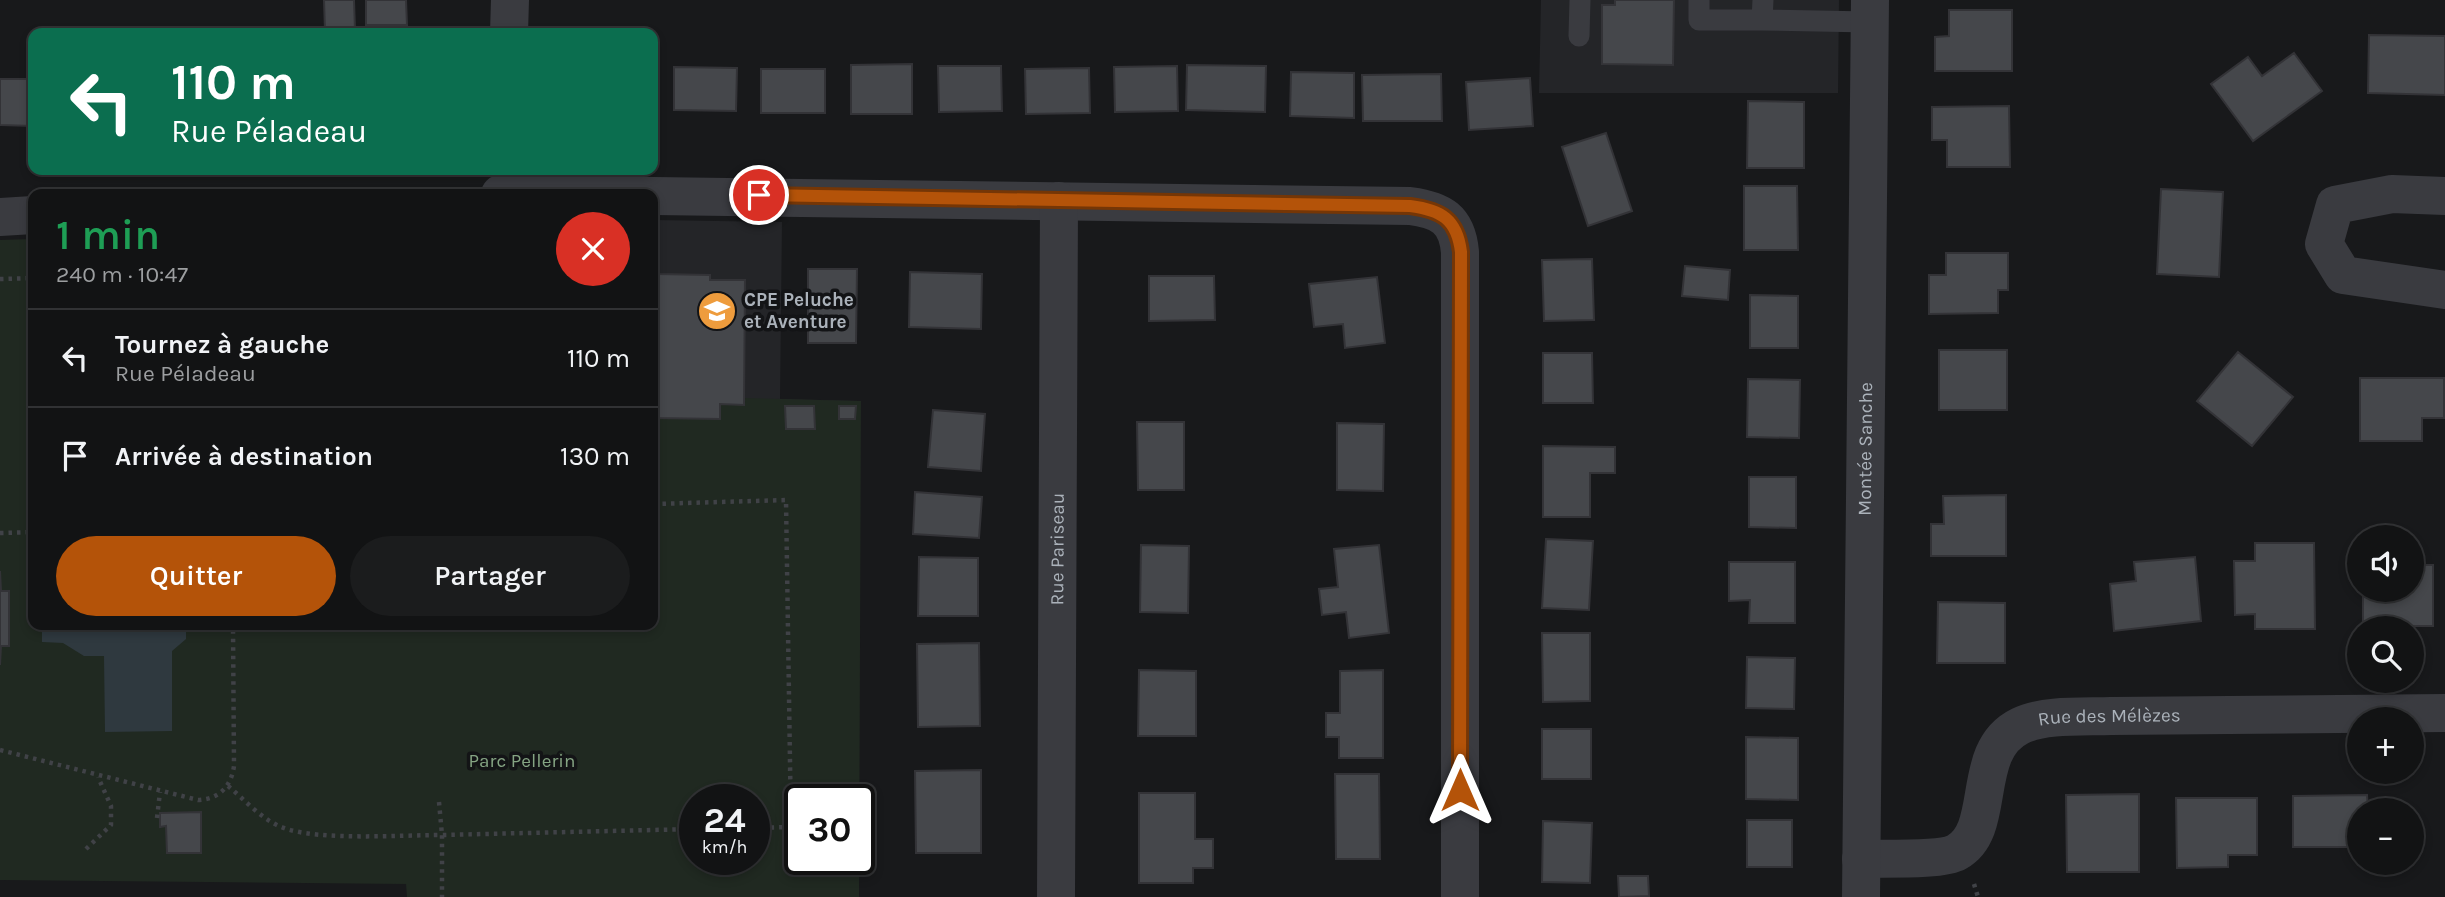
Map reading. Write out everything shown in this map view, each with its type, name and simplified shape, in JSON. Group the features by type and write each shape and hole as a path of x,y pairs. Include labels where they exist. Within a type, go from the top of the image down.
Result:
{"street":[{"path":"509,28 510,0"},
{"name":"Montée Sanche","path":"1861,897 1870,11"},
{"path":"2445,196 2392,194 2335,205 2324,244 2343,275 2445,290"},
{"path":"658,196 1410,206 1441,212 1449,218 1459,239 1461,252 1460,897"},
{"name":"Rue Pariseau","path":"1056,897 1059,201"},
{"path":"0,217 28,215"},
{"name":"Rue des Mélèzes","path":"1861,859 1947,856 1965,846 1978,819 1986,777 1994,753 2020,726 2111,716 2445,713"}],"lane":[{"path":"1579,36 1580,0"},
{"path":"1699,0 1699,20 1762,10 1870,11"}],"path":[{"path":"0,279 28,278"},
{"path":"658,502 786,500 791,827 770,828"},
{"path":"0,533 28,532"},
{"path":"0,750 97,777 206,800 229,786 234,766 233,630"},
{"path":"76,781 78,772"},
{"path":"86,849 111,825 111,806 97,777"},
{"path":"229,786 264,817 284,828 311,834 442,835 679,829"},
{"path":"156,818 160,792"},
{"path":"439,802 442,897"}],"shaded area":[{"path":"1541,0 1839,0 1838,93 1539,93"},
{"name":"CPE Peluche et Aventure","path":"658,220 782,222 780,399 861,401 658,476"},
{"path":"42,630 186,630 186,639 172,651 172,731 105,732 104,656 84,656 63,643 42,642"}],"green space":[{"name":"Parc Pellerin","path":"28,239 28,630 658,630 658,418 719,419 720,404 743,405 744,398 861,401 859,784 784,784 784,875 859,875 859,897 407,897 406,884 0,880 0,240"}],"building":[{"path":"324,0 354,0 355,28 325,28"},
{"path":"366,0 406,0 407,25 366,25"},
{"path":"1615,0 1674,0 1673,65 1602,64 1602,5 1615,5"},
{"path":"1949,10 2012,10 2012,71 1935,71 1935,37 1949,36"},
{"path":"2369,35 2445,36 2445,95 2368,93"},
{"path":"2294,53 2322,91 2253,141 2211,84 2248,57 2262,76"},
{"path":"912,64 912,114 851,114 851,65"},
{"path":"1187,65 1266,66 1265,112 1186,110"},
{"path":"938,66 1001,66 1002,111 939,112"},
{"path":"1177,66 1178,111 1115,112 1114,67"},
{"path":"674,67 737,68 736,111 674,110"},
{"path":"1089,68 1090,113 1026,114 1025,69"},
{"path":"761,69 825,69 825,113 761,113"},
{"path":"1291,72 1354,73 1354,118 1290,116"},
{"path":"1441,74 1442,121 1363,121 1362,75"},
{"path":"1530,78 1533,126 1469,130 1466,82"},
{"path":"0,79 28,79 28,126 0,125"},
{"path":"1748,101 1804,102 1804,168 1747,168"},
{"path":"2009,106 2010,167 1947,167 1947,140 1932,140 1932,107"},
{"path":"1606,133 1632,211 1588,226 1562,147"},
{"path":"1744,186 1797,186 1798,250 1744,250"},
{"path":"2161,189 2223,192 2219,277 2157,274"},
{"path":"1946,253 2008,253 2008,290 1998,290 1998,313 1929,314 1929,275 1946,275"},
{"path":"1592,259 1594,320 1544,321 1542,260"},
{"path":"658,263 659,274 710,275 710,280 745,280 744,405 720,404 720,419 658,418"},
{"path":"1685,266 1730,270 1728,300 1682,296"},
{"path":"808,269 857,269 856,343 808,343"},
{"path":"910,272 982,274 981,329 909,327"},
{"path":"1149,276 1214,276 1215,320 1149,321"},
{"path":"1377,277 1385,343 1345,348 1343,324 1314,327 1309,284"},
{"path":"1750,295 1798,296 1798,348 1750,348"},
{"path":"1939,350 2007,350 2007,410 1939,410"},
{"path":"2238,352 2293,397 2252,446 2197,401"},
{"path":"1543,353 1592,353 1593,403 1543,403"},
{"path":"2360,378 2444,378 2444,418 2422,418 2422,441 2360,441"},
{"path":"1748,379 1800,380 1799,438 1747,437"},
{"path":"785,406 814,406 815,429 786,429"},
{"path":"839,406 856,406 855,419 839,419"},
{"path":"933,410 985,414 981,471 928,467"},
{"path":"1137,422 1184,422 1184,490 1138,490"},
{"path":"1337,423 1384,424 1383,491 1337,490"},
{"path":"1543,446 1615,447 1615,473 1590,473 1590,517 1543,517"},
{"path":"1749,477 1796,477 1796,528 1749,527"},
{"path":"915,492 982,497 979,538 913,534"},
{"path":"2006,495 2006,556 1931,556 1931,524 1944,524 1943,496"},
{"path":"1546,539 1593,541 1589,610 1542,608"},
{"path":"2255,543 2314,543 2315,629 2255,629 2255,614 2235,615 2234,561 2255,561"},
{"path":"1141,545 1189,546 1188,613 1140,612"},
{"path":"1379,545 1389,633 1349,638 1346,612 1322,615 1319,589 1338,587 1334,549"},
{"path":"919,557 978,558 978,616 918,616"},
{"path":"2195,557 2201,621 2114,631 2110,584 2136,581 2134,562"},
{"path":"1729,562 1795,562 1795,623 1749,623 1750,600 1729,601"},
{"path":"2424,565 2433,565 2433,626 2424,626 2424,616 2363,616 2363,602 2424,602"},
{"path":"0,571 1,591 9,591 9,646 1,646 0,665"},
{"path":"1938,602 2005,603 2005,663 1937,663"},
{"path":"1542,633 1590,633 1590,701 1543,702"},
{"path":"979,643 980,726 918,727 917,644"},
{"path":"1747,657 1795,658 1794,709 1746,708"},
{"path":"1139,670 1196,671 1196,736 1138,736"},
{"path":"1383,670 1383,758 1339,758 1339,737 1326,737 1326,713 1340,713 1340,671"},
{"path":"1542,729 1591,729 1591,779 1542,779"},
{"path":"1746,737 1798,738 1798,800 1746,799"},
{"path":"981,770 981,853 916,853 915,771"},
{"path":"1335,774 1379,774 1380,859 1336,859"},
{"path":"1139,793 1195,793 1195,839 1213,839 1213,868 1193,868 1193,883 1139,883"},
{"path":"2139,794 2139,872 2067,872 2066,795"},
{"path":"2367,795 2367,798 2347,798 2347,847 2293,847 2293,796"},
{"path":"2176,798 2257,798 2257,855 2228,855 2228,867 2177,868"},
{"path":"201,812 201,853 167,853 166,826 160,827 160,813"},
{"path":"1747,820 1792,820 1792,867 1747,867"},
{"path":"1543,821 1592,823 1590,883 1542,882"},
{"path":"1618,876 1648,876 1649,896 1619,897"}],"place":[{"name":"CPE Peluche et Aventure","path":"717,311"}],"route":[{"path":"759,195 1410,206 1441,212 1449,218 1455,227 1461,252 1460,790"}]}
